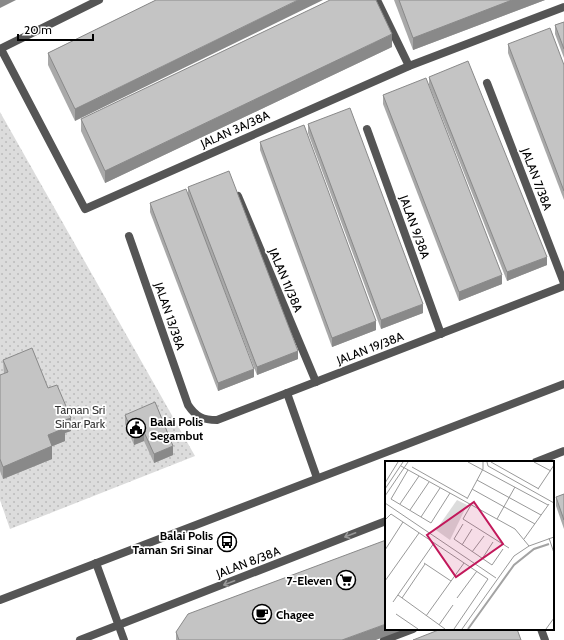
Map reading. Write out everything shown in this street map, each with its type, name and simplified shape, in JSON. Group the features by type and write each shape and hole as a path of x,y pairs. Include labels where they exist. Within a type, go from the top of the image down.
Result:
{"street":[{"path":"1,49 99,0"},
{"path":"377,0 409,66"},
{"name":"JALAN 3A/38A","path":"1,49 84,209 409,66 564,8"},
{"name":"JALAN 7/38A","path":"487,83 564,283"},
{"name":"JALAN 9/38A","path":"367,129 441,334"},
{"name":"JALAN 11/38A","path":"235,187 316,382"},
{"name":"JALAN 13/38A","path":"128,236 188,405"},
{"name":"JALAN 19/38A","path":"188,405 200,418 218,420 564,286"},
{"path":"0,600 564,384"},
{"path":"286,393 317,478"},
{"path":"539,461 564,451"},
{"name":"JALAN 8/38A","path":"80,640 385,521"},
{"path":"96,563 124,640"},
{"path":"384,640 410,630"},
{"path":"541,630 545,640"}],"green space":[{"name":"Taman Sri Sinar Park","path":"0,112 195,456 10,529 0,500"}],"building":[{"path":"156,0 298,0 75,109 48,53"},
{"path":"330,0 376,0 392,34 105,171 81,119"},
{"path":"399,0 512,0 413,38"},
{"path":"564,22 564,49 555,25"},
{"path":"550,28 564,65 564,191 508,44"},
{"path":"468,61 547,257 507,272 429,77"},
{"path":"426,78 502,275 459,292 383,95"},
{"path":"350,108 423,304 381,320 308,124"},
{"path":"304,125 376,321 332,338 260,142"},
{"path":"229,171 298,351 257,367 188,187"},
{"path":"186,189 254,369 218,383 150,203"},
{"path":"32,348 48,388 57,385 71,418 62,421 65,428 48,435 52,446 3,467 0,459 0,375 8,372 3,360"},
{"path":"155,402 173,446 154,454 144,432 134,436 125,415"},
{"path":"564,494 564,520 556,497"},
{"path":"385,540 385,624 342,640 179,640 176,632 188,614"},
{"path":"438,630 517,630 521,640 413,640"}],"place":[{"name":"Balai Polis Segambut","path":"136,428"},
{"name":"Balai Polis Taman Sri Sinar","path":"227,542"},
{"name":"7-Eleven","path":"346,580"},
{"name":"Chagee","path":"262,614"}]}
